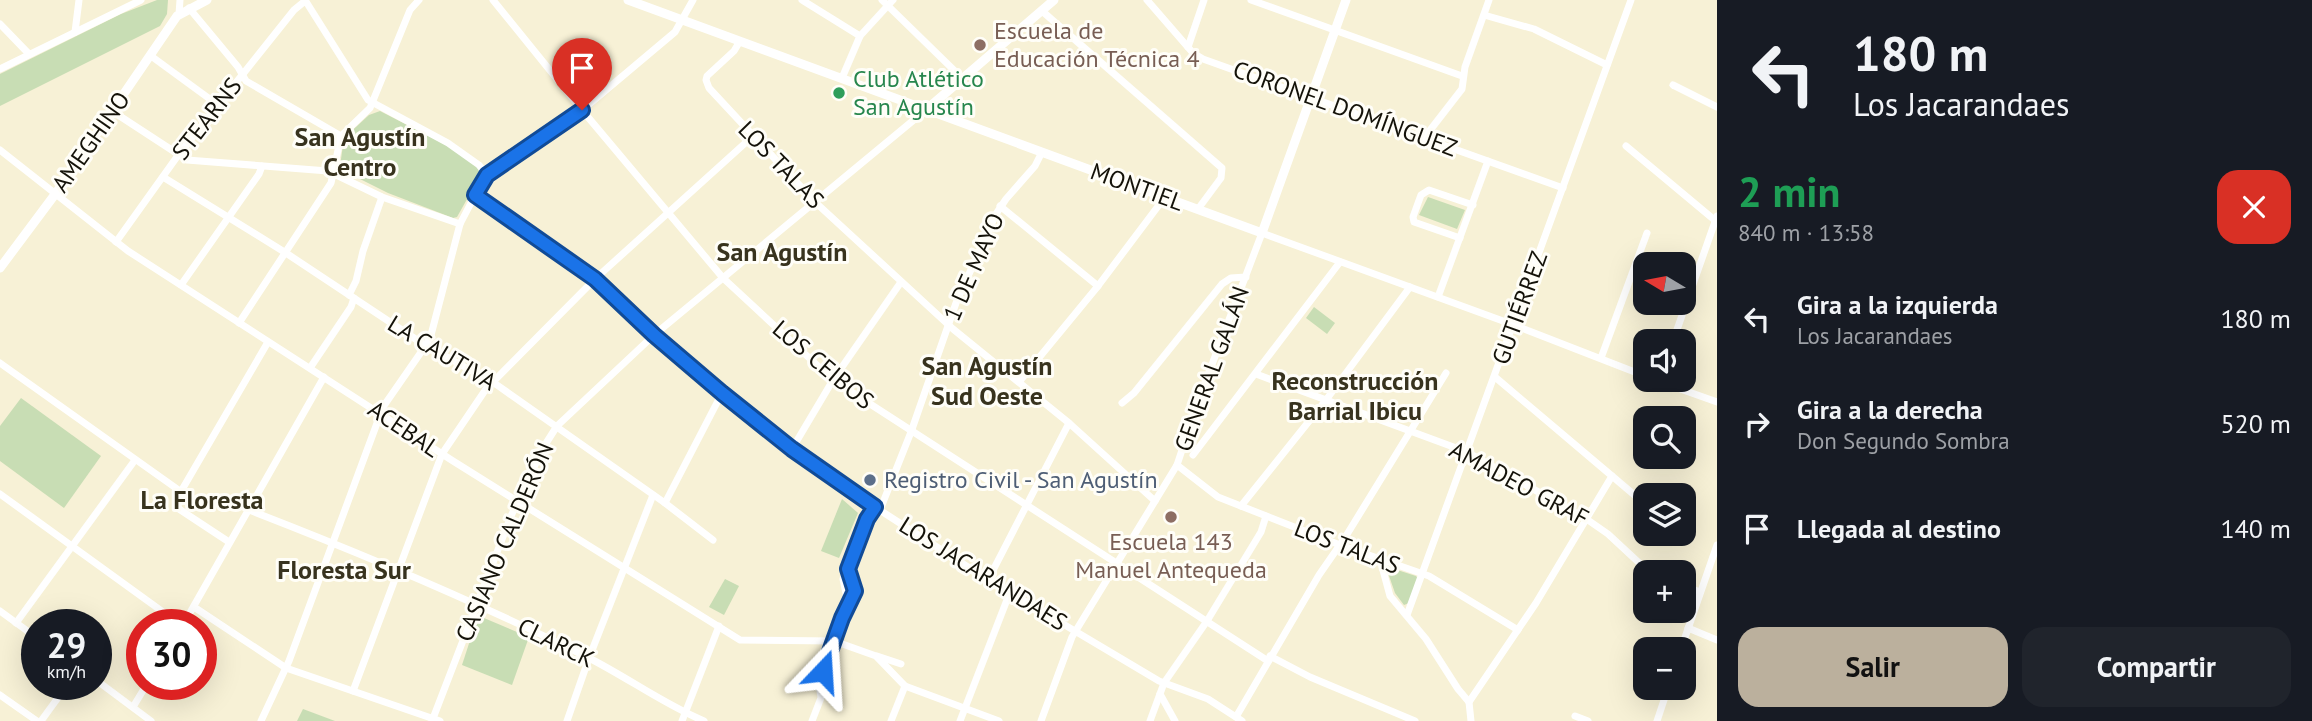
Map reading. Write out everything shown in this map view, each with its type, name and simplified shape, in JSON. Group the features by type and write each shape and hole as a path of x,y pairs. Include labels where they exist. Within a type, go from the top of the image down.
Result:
{"street":[{"path":"75,32 79,0"},
{"path":"0,69 141,0"},
{"name":"AMEGHINO","path":"0,268 56,193 151,56 179,14 180,0"},
{"name":"AMEGHINO","path":"179,14 206,0"},
{"path":"239,323 331,183 341,136 365,115 372,103 411,7 419,0"},
{"name":"LOS CEIBOS","path":"493,0 723,278 833,380 1269,659 1415,721"},
{"name":"MONTIEL","path":"628,0 1633,371"},
{"path":"802,0 860,36"},
{"name":"CASIANO CALDERÓN","path":"435,720 476,604 517,502 557,426 654,335 1054,0"},
{"name":"CORONEL DOMÍNGUEZ","path":"1147,0 1188,47 1203,58 1563,188"},
{"path":"1188,47 1204,0"},
{"path":"1251,0 1462,76"},
{"name":"GENERAL GALÁN","path":"1041,721 1076,631 1177,465 1346,0"},
{"path":"1424,138 1462,89 1462,76 1489,0"},
{"name":"GUTIÉRREZ","path":"1407,615 1631,0"},
{"path":"305,1 372,103 448,143 479,165 487,175"},
{"name":"STEARNS","path":"116,242 179,154 294,10 305,1"},
{"path":"261,721 286,668 381,413 431,335 460,224 475,195 487,175 582,110 676,32 691,1"},
{"path":"842,78 860,36 888,2 962,78"},
{"path":"189,9 246,81 341,136"},
{"path":"1042,10 1223,168 1223,175 1198,209"},
{"path":"1484,15 1543,33 1607,65"},
{"path":"0,24 29,54"},
{"name":"LOS TALAS","path":"740,41 734,51 711,72 706,80 709,88 815,202 901,282 1069,423 1155,501"},
{"path":"151,56 218,105"},
{"path":"1673,85 1717,107"},
{"path":"112,111 187,160 334,173 382,197 460,224"},
{"path":"353,691 442,454 492,382 595,279 754,136"},
{"path":"1626,146 1716,220 1677,329"},
{"name":"ACEBAL","path":"0,150 116,242 181,285 517,502 744,641 834,641 901,664"},
{"name":"1 DE MAYO","path":"834,641 848,603 843,579 867,519 877,509 911,432 948,323 1000,206 1035,166 1042,152"},
{"path":"1438,297 1488,161"},
{"path":"181,285 262,166"},
{"name":"LA CAUTIVA","path":"163,177 286,253 426,345 492,382 665,503 713,540"},
{"path":"1460,238 1414,222 1413,217 1421,195 1429,190 1473,205"},
{"name":"LOS JACARANDAES","path":"475,195 595,279 654,335 722,393 792,449 877,509 988,580 1164,683 1208,699 1239,719"},
{"path":"310,368 351,307 351,296 362,251 382,197"},
{"path":"1019,382 1098,286 1165,197"},
{"path":"1000,206 1098,286"},
{"path":"1601,358 1647,233"},
{"path":"1193,455 1340,262"},
{"path":"1122,403 1222,285 1231,278 1246,277"},
{"path":"792,449 833,380 901,282"},
{"path":"1241,506 1326,400 1410,287"},
{"path":"229,542 176,505 176,500 268,342"},
{"path":"0,363 180,491"},
{"path":"1239,719 1269,659 1318,575 1340,545 1446,373"},
{"name":"AMADEO GRAF","path":"1256,374 1467,452 1585,518 1608,534 1634,560"},
{"path":"324,377 194,607 286,668 435,720"},
{"path":"1495,377 1633,494"},
{"path":"1690,392 1717,402"},
{"path":"665,503 722,393"},
{"path":"988,580 1069,423"},
{"path":"16,623 135,460"},
{"name":"LOS TALAS","path":"1177,465 1212,494 1340,545 1423,573 1518,630"},
{"path":"1469,702 1518,630 1612,476"},
{"path":"0,494 160,609"},
{"path":"567,721 653,495"},
{"name":"CLARCK","path":"249,510 476,604 589,658 684,717 704,721"},
{"path":"1150,721 1164,683 1208,621 1261,533 1266,516"},
{"path":"1685,637 1717,545"},
{"path":"1380,559 1391,596 1469,702 1471,721"},
{"path":"1696,590 1700,592"},
{"path":"960,721 1010,592"},
{"path":"0,611 21,627"},
{"path":"684,717 719,626"},
{"path":"1688,628 1717,640"},
{"path":"811,721 821,697 818,680 834,641"},
{"path":"876,656 905,686 999,721"},
{"path":"891,721 905,686"},
{"path":"112,692 151,721"},
{"path":"1160,694 1175,721"},
{"path":"0,695 44,720 57,700"},
{"path":"133,707 137,700"},
{"path":"1657,721 1664,700"},
{"path":"1575,716 1588,721"}],"green space":[{"path":"157,0 168,0 167,14 160,26 0,106 0,74 121,14"},
{"path":"380,111 446,145 479,168 480,176 457,217 453,218 388,193 342,170 340,166 344,138 369,115"},
{"path":"1428,197 1465,210 1457,229 1419,215"},
{"path":"1314,307 1335,323 1327,334 1306,318"},
{"path":"21,398 101,456 64,508 0,461 0,426"},
{"path":"842,499 858,513 839,558 821,551"},
{"path":"1388,567 1418,579 1409,603 1404,605 1395,593"},
{"path":"725,579 739,586 724,615 709,607"},
{"path":"484,618 529,637 512,685 462,665 477,619"},
{"path":"303,709 335,721 297,721"}],"place":[{"name":"Escuela de Educación Técnica 4","path":"980,45"},
{"name":"Club Atlético San Agustín","path":"839,93"},
{"name":"Registro Civil - San Agustín","path":"870,480"},
{"name":"Escuela 143 Manuel Antequeda","path":"1171,517"}],"district":[{"name":"San Agustín Centro","path":"360,152"},
{"name":"San Agustín","path":"782,252"},
{"name":"San Agustín Sud Oeste","path":"987,381"},
{"name":"Reconstrucción Barrial Ibicu","path":"1355,396"},
{"name":"La Floresta","path":"202,500"},
{"name":"Floresta Sur","path":"344,570"}],"route":[{"path":"582,110 487,175 475,195 595,279 654,335 722,393 792,449 875,507 867,519 848,569 855,591 823,671"}]}
